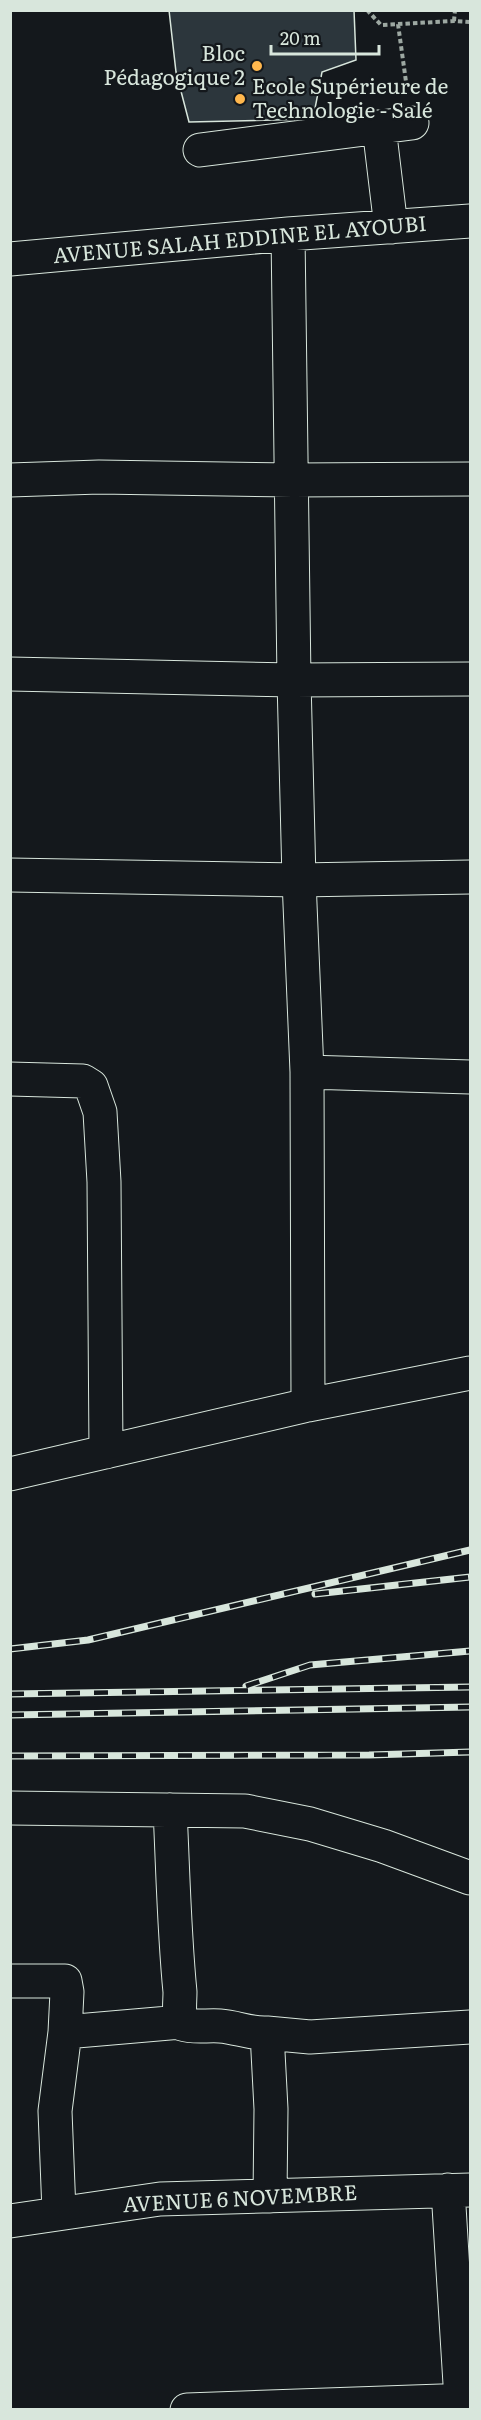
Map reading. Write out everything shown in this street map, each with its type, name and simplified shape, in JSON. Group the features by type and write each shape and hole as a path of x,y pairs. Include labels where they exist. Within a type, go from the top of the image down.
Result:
{"street":[{"path":"200,150 412,123"},
{"path":"379,127 391,227"},
{"name":"AVENUE SALAH EDDINE EL AYOUBI","path":"10,260 288,234 471,221"},
{"path":"288,234 294,680 307,1072 308,1405"},
{"path":"10,480 99,477 292,480 471,479"},
{"path":"10,674 294,680 471,679"},
{"path":"10,875 299,880 471,877"},
{"path":"307,1072 471,1077"},
{"path":"10,1079 83,1081 91,1086 100,1112 104,1182 106,1452"},
{"path":"10,1474 308,1405 471,1373"},
{"path":"10,1808 245,1811 310,1824 383,1846 471,1878"},
{"path":"170,1810 175,1947 181,2022"},
{"path":"10,1981 65,1981 67,1992 65,2032 55,2111 59,2212"},
{"path":"65,2032 181,2022 188,2026 220,2026 257,2034 310,2037 471,2027"},
{"path":"267,2033 271,2109 270,2196"},
{"path":"187,2409 466,2400 459,2190"},
{"name":"AVENUE 6 NOVEMBRE","path":"10,2221 160,2199 459,2190"}],"path":[{"path":"367,10 381,25 471,22"},
{"path":"454,21 455,10"},
{"path":"398,24 412,123"}],"building":[{"name":"Bloc Pédagogique 2","path":"169,10 354,10 356,60 322,72 313,119 189,122 176,72"}],"railway":[{"path":"10,1649 88,1640 470,1550"},
{"path":"315,1594 470,1577"},
{"path":"246,1686 310,1665 470,1651"},
{"path":"10,1694 470,1687"},
{"path":"10,1715 470,1707"},
{"path":"10,1756 369,1755 470,1752"}],"place":[{"name":"Bloc Pédagogique 2","path":"257,66"},
{"name":"Ecole Supérieure de Technologie - Salé","path":"240,99"}]}
